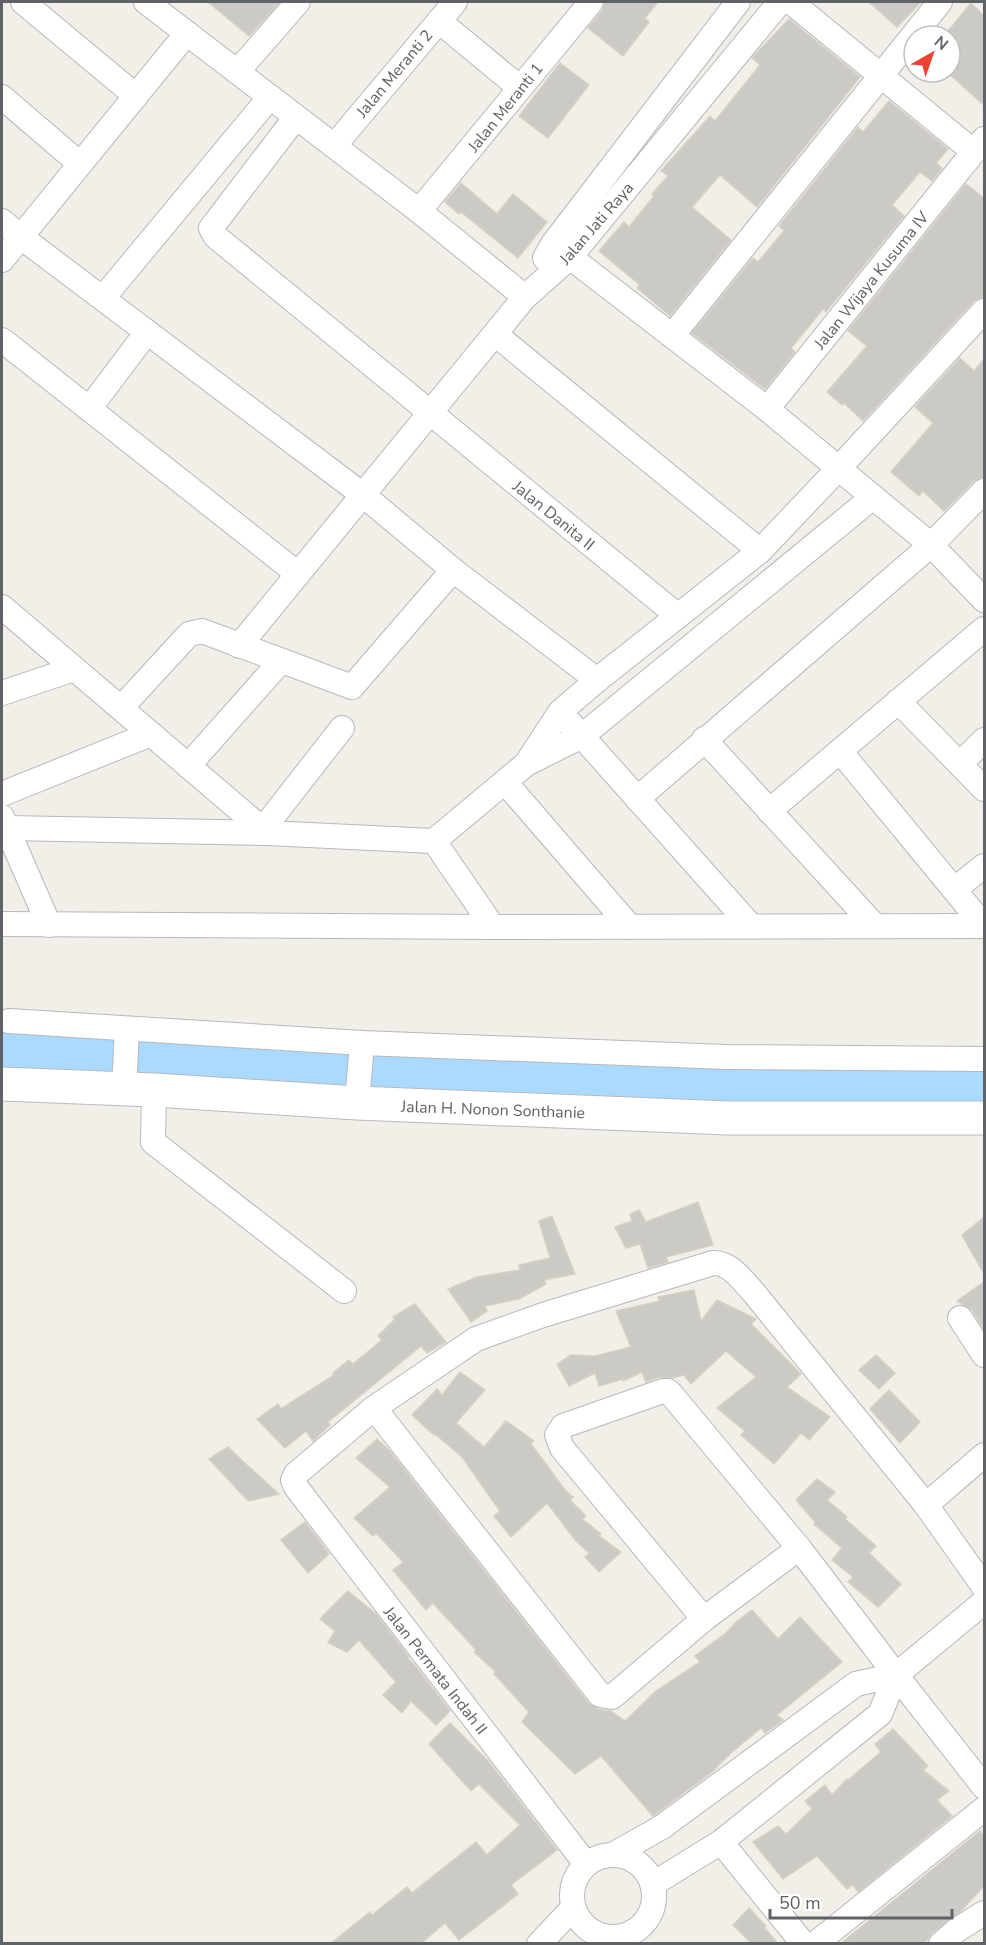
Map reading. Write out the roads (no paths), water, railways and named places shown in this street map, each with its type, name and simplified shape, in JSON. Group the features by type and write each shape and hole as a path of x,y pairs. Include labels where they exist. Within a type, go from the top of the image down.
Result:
{"street":[{"path":"23,2 136,96"},
{"path":"146,2 419,211 525,297"},
{"path":"237,72 298,2"},
{"name":"Jalan Meranti 2","path":"334,146 455,2"},
{"name":"Jalan Meranti 1","path":"419,211 591,2"},
{"name":"Jalan Jati Raya","path":"239,646 561,251 738,2"},
{"name":"Jalan Jati Raya","path":"561,251 780,2"},
{"path":"791,2 881,75 979,146"},
{"path":"672,336 940,2"},
{"path":"439,21 520,88"},
{"path":"2,260 188,33"},
{"path":"103,298 270,97"},
{"path":"2,98 80,164"},
{"name":"Jalan Danita II","path":"296,117 211,228 215,236 678,616"},
{"name":"Jalan Wijaya Kusuma IV","path":"767,409 979,146"},
{"path":"2,221 363,495 453,570 597,680"},
{"path":"561,251 767,409 930,545 984,600"},
{"path":"526,764 560,712 760,551 984,311"},
{"path":"89,409 147,332"},
{"path":"495,334 760,551"},
{"path":"2,340 298,574"},
{"path":"637,799 930,545 984,491"},
{"path":"49,925 4,822 265,831 434,841 526,764 582,736 873,497"},
{"path":"121,708 189,634 202,631 352,687 453,570"},
{"path":"2,608 265,831"},
{"path":"769,811 984,629"},
{"path":"189,766 281,661"},
{"path":"2,693 74,669"},
{"path":"898,701 984,789"},
{"path":"560,712 751,926"},
{"path":"265,831 342,728"},
{"path":"2,794 151,734"},
{"path":"704,740 875,926"},
{"path":"960,764 984,740"},
{"path":"840,751 984,926"},
{"path":"505,782 630,927"},
{"path":"434,841 493,927"},
{"path":"954,889 984,866"},
{"path":"2,924 493,927 984,926"},
{"path":"9,1022 127,1033 362,1046 726,1057 984,1059"},
{"path":"127,1033 135,1084 153,1142 344,1291"},
{"path":"358,1095 362,1046"},
{"name":"Jalan H. Nonon Sonthanie","path":"2,1084 135,1084 728,1118 984,1118"},
{"path":"799,1548 704,1619 612,1697 600,1695 374,1408 476,1339 565,1308 720,1262 731,1269 754,1293 926,1505 984,1587"},
{"path":"960,1318 984,1355"},
{"path":"704,1619 562,1448 557,1435 563,1426 668,1391 799,1548 984,1787"},
{"name":"Jalan Permata Indah II","path":"374,1408 296,1474 293,1480 296,1487 586,1864"},
{"path":"926,1505 984,1455"},
{"path":"616,1853 632,1859 645,1869 653,1884 656,1900 646,1936 625,1936 607,1941 581,1922 573,1908 572,1891 576,1877 586,1864 601,1856 616,1853 662,1827 856,1684 896,1675 984,1602"},
{"path":"653,1884 721,1842 880,1714 896,1675"},
{"path":"815,1944 984,1809"},
{"path":"721,1842 806,1944"},
{"path":"539,1944 573,1908"},
{"path":"941,1944 957,1930 984,1913"}],"waterway":[{"path":"2,1046 739,1090 984,1090"}]}
